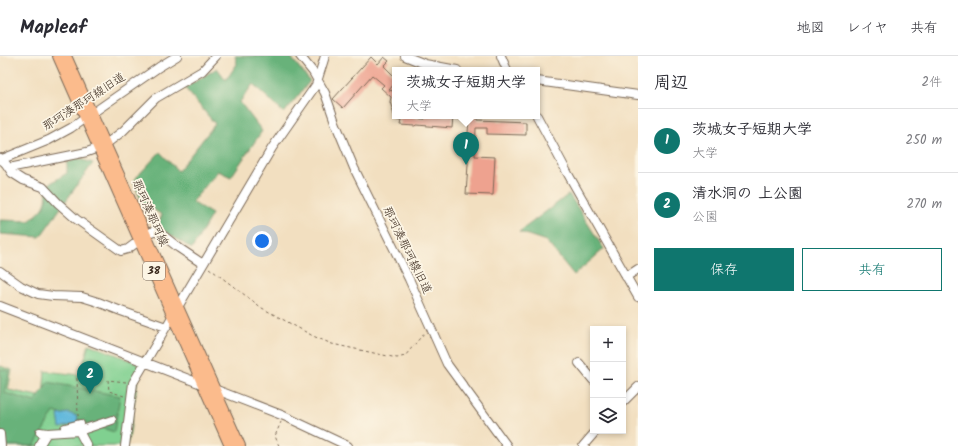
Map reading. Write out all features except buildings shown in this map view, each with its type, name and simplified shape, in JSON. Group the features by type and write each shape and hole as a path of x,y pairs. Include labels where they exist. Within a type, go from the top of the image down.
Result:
{"main road":[{"name":"那珂湊那珂線","path":"58,56 89,116"},
{"name":"那珂湊那珂線","path":"66,56 102,146 176,311 240,446"},
{"name":"那珂湊那珂線","path":"176,311 202,383 230,446"}],"street":[{"name":"那珂湊那珂線旧道","path":"0,159 49,140 89,116 177,56"},
{"path":"9,168 87,152 102,146 123,131 156,98 202,71 216,56"},
{"name":"那珂湊那珂線旧道","path":"300,56 318,78 354,168 409,279 429,327 451,372 507,446"},
{"path":"125,446 133,383 272,148 316,85 325,56"},
{"path":"405,56 425,64 440,67"},
{"path":"501,56 506,67"},
{"path":"540,81 638,95"},
{"path":"539,119 638,297"},
{"path":"0,159 12,173 23,180 43,187 76,219 121,251 133,246 143,237 156,230 203,264"},
{"path":"626,277 638,269"},
{"path":"0,271 21,286 38,294 82,297 166,327"},
{"path":"0,306 202,383 284,416 348,446"},
{"path":"579,363 590,376"},
{"path":"626,399 638,387"},
{"path":"39,446 44,432 62,431 64,428 80,428 112,420"},
{"path":"80,428 87,446"},
{"path":"0,434 1,446"},
{"path":"582,446 593,434"}],"path":[{"path":"203,264 262,308 313,336 332,344 397,358 405,356 429,327"},
{"path":"78,378 77,415 80,428"},
{"path":"131,398 109,391 108,380 133,383"},
{"path":"279,446 276,436 284,416"}],"green space":[{"path":"235,56 290,56 310,81 284,113 253,84 240,102 262,131 231,177 218,171 192,202 212,214 192,249 157,226 162,215 142,202 133,181 160,152 178,171 215,124 185,88 217,68 226,80 237,64"},
{"path":"77,158 93,163 40,237 0,234 0,220 29,221 38,213 45,203 46,186 67,173 67,163"},
{"path":"569,194 604,249 574,275 546,241 519,232"},
{"path":"89,344 140,364 129,439 126,446 0,446 0,366 12,370 8,390 43,397 45,371 80,375"},
{"path":"0,369 10,371 5,393 35,402 48,382 120,396 114,432 54,412 34,446 5,446 0,442"}],"water":[{"path":"68,413 77,416 78,423 60,428 58,415"}],"place":[{"name":"茨城女子短期大学","path":"466,165"},
{"name":"清水洞の 上公園","path":"90,394"}]}
